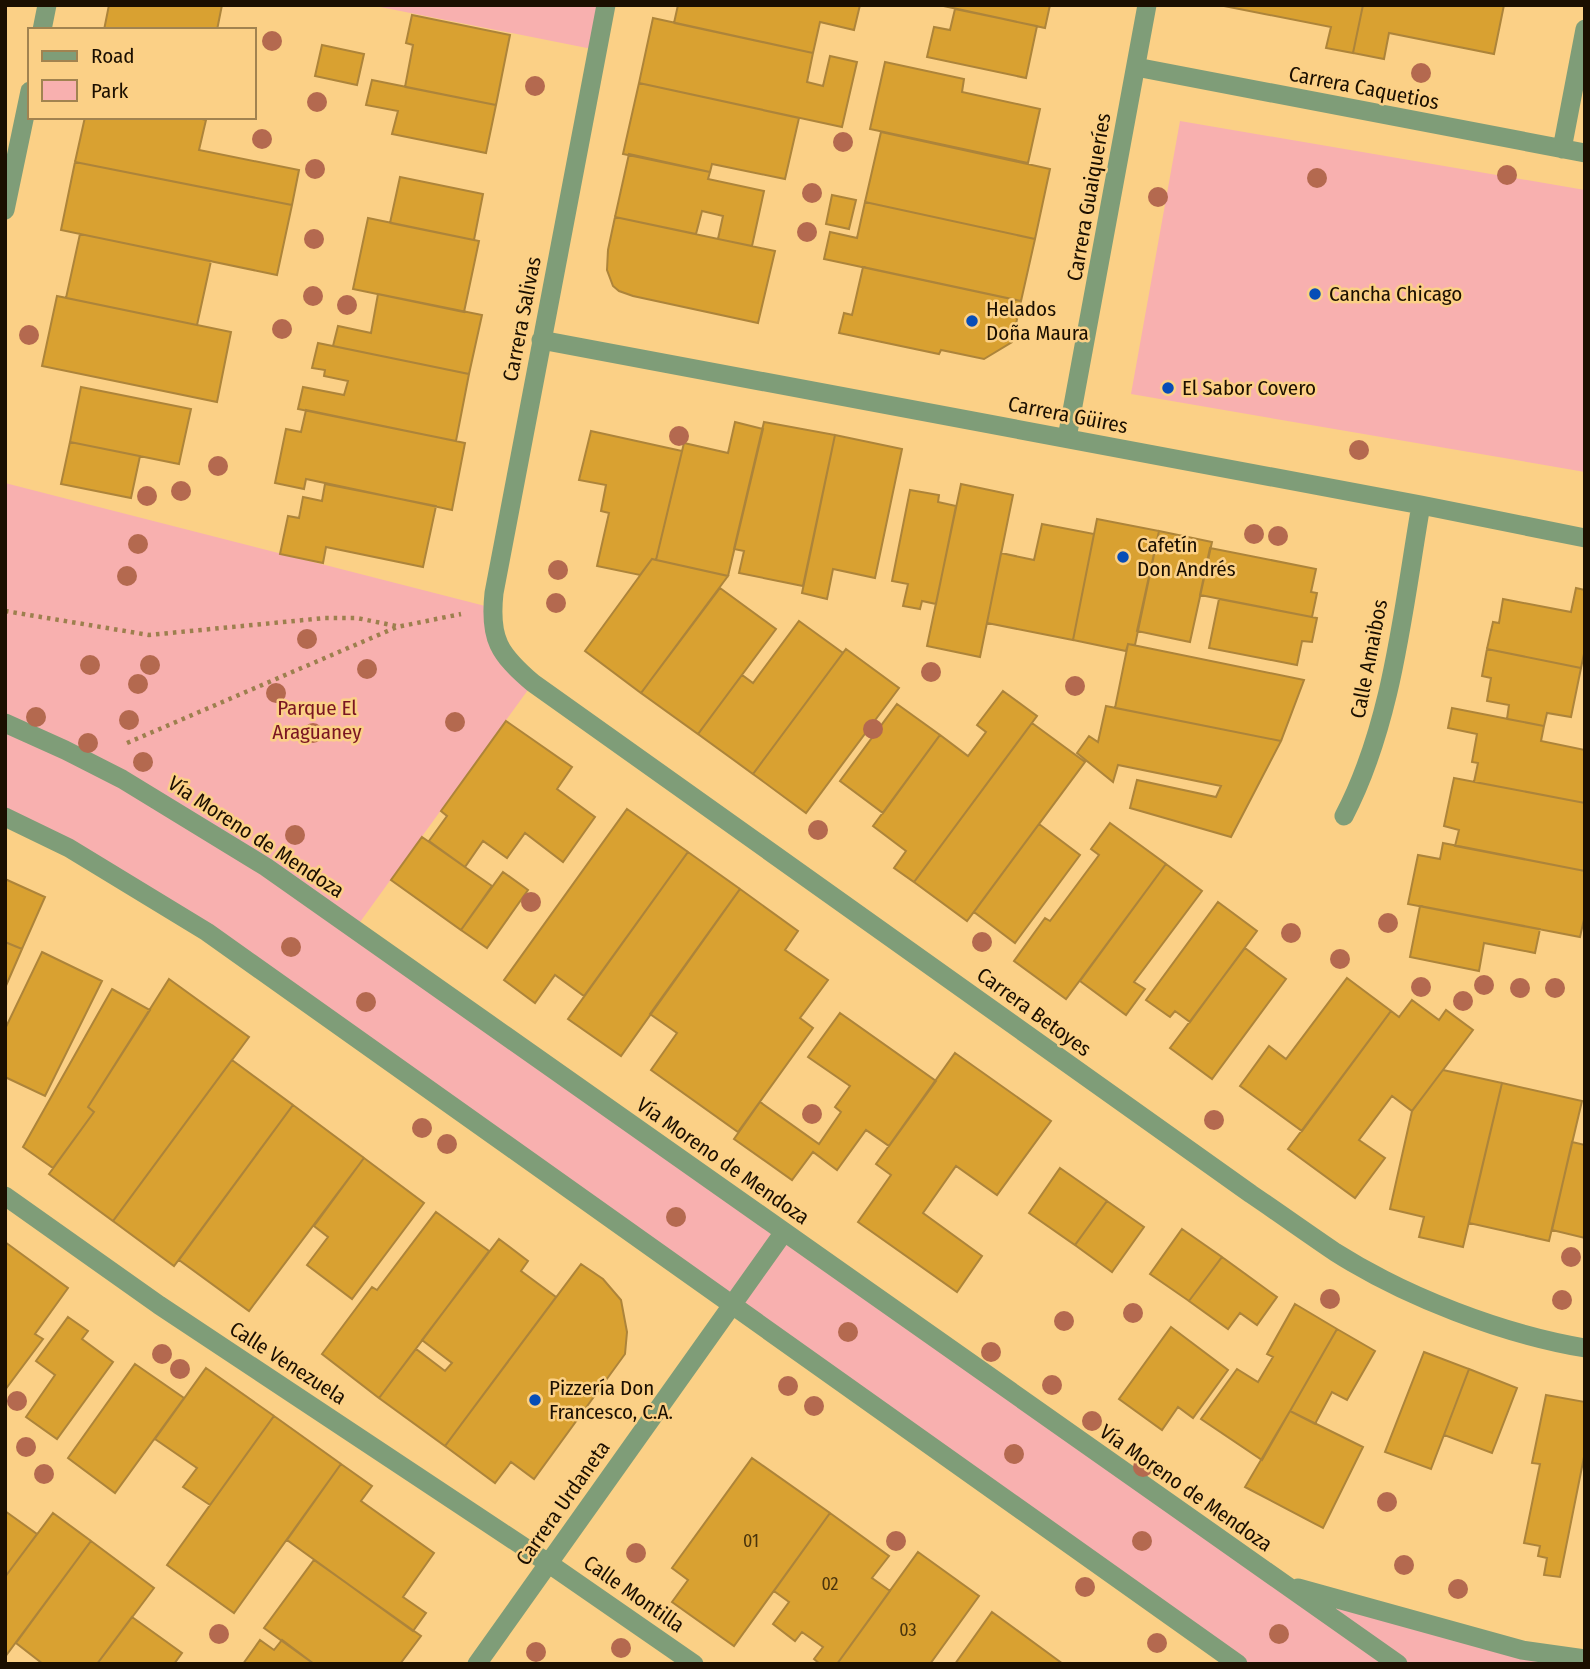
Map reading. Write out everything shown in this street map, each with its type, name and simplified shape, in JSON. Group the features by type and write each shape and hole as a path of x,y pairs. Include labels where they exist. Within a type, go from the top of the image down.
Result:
{"street":[{"path":"42,28 47,5"},
{"name":"Carrera Salivas","path":"498,643 492,608 507,519 606,5"},
{"name":"Carrera Guaiqueríes","path":"1067,438 1147,5"},
{"path":"1562,149 1585,29"},
{"name":"Carrera Caquetios","path":"1136,67 1585,153"},
{"path":"5,210 28,101"},
{"name":"Carrera Güires","path":"541,340 1585,538"},
{"name":"Calle Amaibos","path":"1344,816 1373,750 1388,692 1421,505"},
{"name":"Carrera Betoyes","path":"498,643 509,663 533,683 1337,1253 1447,1308 1508,1331 1585,1348"},
{"name":"Vía Moreno de Mendoza","path":"5,723 86,761 162,803 266,867 1398,1664"},
{"path":"5,817 69,848 207,932 1238,1664"},
{"name":"Calle Venezuela","path":"5,1196 159,1305 548,1563"},
{"name":"Carrera Urdaneta","path":"477,1664 784,1232"},
{"name":"Calle Montilla","path":"548,1563 694,1664"},
{"path":"1283,1583 1424,1625 1522,1650 1585,1659"}],"path":[{"path":"86,761 397,627 492,608"},
{"path":"5,611 149,635 325,618 357,618 397,627"}],"green space":[{"path":"370,5 606,5 597,50"},
{"path":"1180,121 1585,190 1585,472 1131,394"},
{"name":"Parque El Araguaney","path":"5,483 493,608 492,620 533,683 355,929 1283,1583 1585,1664 1238,1664 291,993 5,817"}],"building":[{"path":"109,5 222,5 217,28 104,28"},
{"path":"678,5 860,5 854,30 820,22 813,53 674,23"},
{"path":"939,5 1050,5 1045,28"},
{"path":"1219,5 1363,5 1353,53 1326,48 1331,27"},
{"path":"1363,5 1504,5 1494,54 1389,33 1384,59 1353,53"},
{"path":"955,9 1037,26 1026,78 927,57 934,27 950,30"},
{"path":"412,15 510,35 496,105 405,87 413,45 406,43"},
{"path":"653,18 813,53 807,82 823,86 830,56 857,62 842,127 639,83"},
{"path":"322,45 364,54 357,85 315,76"},
{"path":"885,62 964,79 962,92 1040,109 1028,163 870,129"},
{"path":"372,80 496,105 486,153 392,134 398,111 366,105"},
{"path":"639,83 799,118 785,179 712,164 710,172 623,154"},
{"path":"85,119 202,119 206,120 199,150 299,170 292,205 75,162"},
{"path":"881,132 1050,169 1035,239 865,202"},
{"path":"629,154 710,172 708,179 764,191 752,246 718,239 723,216 702,211 696,234 615,217"},
{"path":"75,162 292,205 277,275 61,230"},
{"path":"400,177 483,194 474,240 390,223"},
{"path":"832,195 856,200 849,229 826,224"},
{"path":"865,202 1035,239 1021,301 824,259 830,232 857,238"},
{"path":"615,217 775,251 758,323 619,291 613,286 607,270"},
{"path":"368,218 479,241 464,312 353,289"},
{"path":"80,234 211,261 197,325 66,298"},
{"path":"863,267 1021,301 1012,342 984,359 941,350 939,354 839,333 844,313 852,315"},
{"path":"378,294 482,315 469,374 333,346 338,326 371,333"},
{"path":"57,296 231,332 217,402 42,366"},
{"path":"318,343 469,374 456,441 298,409 303,387 344,395 348,381 324,376 325,370 312,368"},
{"path":"81,387 191,409 179,464 70,442"},
{"path":"306,410 465,443 452,510 306,479 304,489 275,483 286,429 301,432"},
{"path":"735,422 763,429 728,576 656,560 684,443 728,453"},
{"path":"764,422 835,435 803,586 739,573 744,551 734,549"},
{"path":"591,431 682,451 656,560 652,559 640,575 597,566 609,513 601,511 606,485 579,480"},
{"path":"835,435 902,449 875,578 833,569 827,599 802,593"},
{"path":"70,442 140,456 131,498 61,484"},
{"path":"325,484 436,506 423,567 326,547 323,563 280,554 288,516 299,518 303,497 322,501"},
{"path":"961,484 1013,495 980,657 927,646"},
{"path":"910,490 939,495 938,502 956,506 936,604 922,601 920,609 903,606 908,584 892,581"},
{"path":"1097,519 1159,531 1135,645 1128,644 1126,651 1073,640"},
{"path":"1042,524 1094,534 1073,640 987,623 1001,553 1034,560"},
{"path":"1159,531 1212,542 1190,642 1137,631"},
{"path":"1210,548 1316,569 1311,592 1317,593 1312,617 1200,595"},
{"path":"652,559 728,576 641,693 585,651"},
{"path":"720,588 776,629 698,734 641,693"},
{"path":"1576,588 1585,590 1585,649 1581,668 1487,649 1493,622 1499,623 1503,599 1571,612"},
{"path":"1219,599 1317,618 1312,642 1302,641 1297,665 1209,648"},
{"path":"799,621 843,653 753,774 698,734 742,675 753,683"},
{"path":"1128,644 1304,680 1281,741 1115,708"},
{"path":"846,649 899,688 806,813 753,774"},
{"path":"1487,649 1581,668 1571,717 1547,713 1544,726 1507,719 1509,705 1487,701 1491,678 1482,676"},
{"path":"1003,691 1037,716 914,882 894,868 906,851 873,826 940,735 968,756 986,732 977,725"},
{"path":"897,704 940,735 883,813 840,781"},
{"path":"1106,706 1281,741 1231,837 1130,808 1137,780 1216,797 1221,786 1118,765 1113,782 1077,753 1089,736 1098,742"},
{"path":"1452,708 1544,726 1541,741 1585,750 1585,803 1474,782 1478,763 1472,762 1477,734 1448,728"},
{"path":"506,721 572,767 557,789 595,817 563,862 525,833 507,858 483,841 465,867 429,841 447,816 441,811"},
{"path":"1032,723 1085,762 967,921 914,882"},
{"path":"1454,778 1585,803 1585,871 1455,846 1459,830 1444,826"},
{"path":"627,809 688,852 584,996 555,975 535,1003 504,980"},
{"path":"1110,823 1166,864 1066,999 1014,961 1045,918 1050,921 1099,855 1091,849"},
{"path":"1039,824 1080,855 1015,943 974,912"},
{"path":"422,837 492,886 461,930 391,880"},
{"path":"1443,843 1585,871 1585,915 1580,937 1408,904 1418,855 1440,859"},
{"path":"688,852 740,889 621,1056 568,1019"},
{"path":"1166,864 1202,891 1134,982 1145,989 1126,1015 1080,981"},
{"path":"503,872 528,890 487,948 461,930"},
{"path":"5,879 45,897 22,949 5,942"},
{"path":"740,889 798,931 785,950 828,980 800,1018 813,1028 738,1132 651,1070 677,1033 650,1014"},
{"path":"1218,902 1257,931 1190,1022 1175,1011 1170,1017 1146,1000"},
{"path":"1420,906 1540,929 1535,953 1484,943 1479,971 1410,957"},
{"path":"5,942 22,949 5,988"},
{"path":"1245,948 1286,979 1212,1079 1170,1048"},
{"path":"42,952 102,981 45,1096 5,1077 5,1029"},
{"path":"1347,978 1391,1011 1302,1131 1240,1086 1269,1046 1286,1059"},
{"path":"169,979 249,1037 113,1221 49,1174 94,1112 88,1107"},
{"path":"112,989 150,1010 88,1107 94,1112 53,1168 23,1147"},
{"path":"1412,1000 1439,1020 1446,1010 1473,1030 1412,1111 1392,1096 1359,1140 1385,1158 1355,1198 1288,1149 1391,1011 1399,1017"},
{"path":"840,1013 936,1081 889,1146 866,1130 837,1170 813,1152 792,1180 734,1139 760,1102 819,1144 841,1112 835,1107 850,1086 808,1057"},
{"path":"955,1053 1051,1121 997,1195 956,1166 923,1213 982,1256 957,1292 858,1222 891,1175 876,1164"},
{"path":"232,1060 293,1105 174,1266 113,1221"},
{"path":"1443,1070 1502,1083 1463,1247 1419,1237 1424,1217 1390,1209 1412,1111"},
{"path":"1502,1083 1582,1101 1549,1241 1469,1223"},
{"path":"293,1105 364,1158 249,1311 179,1260"},
{"path":"1572,1142 1585,1145 1585,1238 1552,1230"},
{"path":"364,1158 424,1203 352,1299 307,1265 328,1237 314,1226"},
{"path":"1060,1168 1107,1201 1075,1245 1029,1213"},
{"path":"1107,1201 1144,1227 1112,1272 1075,1245"},
{"path":"436,1212 489,1251 379,1398 322,1354 372,1287 377,1290"},
{"path":"1182,1229 1222,1257 1189,1301 1150,1274"},
{"path":"499,1239 528,1261 521,1271 556,1297 445,1446 379,1398 416,1349 445,1371 452,1363 422,1340"},
{"path":"5,1242 68,1288 35,1334 43,1339 5,1390"},
{"path":"1222,1257 1277,1297 1257,1325 1240,1313 1228,1329 1189,1301"},
{"name":"Pizzería Don Francesco, C.A.","path":"581,1264 603,1279 621,1300 627,1332 625,1354 534,1479 511,1462 495,1483 445,1446"},
{"path":"1295,1304 1337,1329 1262,1460 1201,1419 1237,1369 1258,1382 1273,1357 1267,1354"},
{"path":"68,1317 88,1331 82,1339 113,1362 57,1439 26,1417 55,1375 36,1361"},
{"path":"1171,1327 1228,1370 1193,1418 1178,1407 1162,1430 1119,1399"},
{"path":"1337,1329 1375,1351 1347,1400 1332,1392 1315,1424 1290,1411"},
{"path":"1424,1352 1469,1369 1431,1469 1385,1452"},
{"path":"135,1364 184,1398 115,1493 68,1458"},
{"path":"206,1368 274,1416 210,1505 183,1487 197,1468 155,1439"},
{"path":"1469,1369 1517,1388 1492,1453 1444,1435"},
{"path":"1546,1395 1585,1402 1585,1452 1560,1577 1544,1575 1547,1558 1538,1556 1540,1546 1524,1543 1540,1464 1532,1463"},
{"path":"1290,1411 1363,1447 1323,1528 1245,1487"},
{"path":"274,1416 341,1464 234,1613 167,1565"},
{"path":"752,1458 830,1513 734,1646 672,1602 688,1580 672,1568"},
{"path":"341,1464 372,1486 361,1501 434,1553 403,1597 426,1613 413,1631 287,1540"},
{"path":"5,1511 37,1534 5,1577"},
{"path":"53,1513 91,1541 5,1657 5,1577"},
{"path":"830,1513 889,1556 872,1578 890,1591 837,1664 820,1664 814,1659 823,1647 802,1632 795,1641 773,1624 789,1602 774,1591"},
{"path":"91,1541 154,1588 97,1664 43,1664 16,1643"},
{"path":"918,1552 979,1596 930,1664 837,1664"},
{"path":"314,1560 421,1636 400,1664 314,1664 264,1628"},
{"path":"992,1612 1063,1664 955,1664"},
{"path":"132,1617 182,1653 174,1664 97,1664"},
{"path":"260,1640 274,1650 282,1640 314,1664 243,1664"}],"place":[{"name":"Cancha Chicago","path":"1315,294"},
{"name":"Helados Doña Maura","path":"972,321"},
{"name":"El Sabor Covero","path":"1168,388"},
{"name":"Cafetín Don Andrés","path":"1123,557"},
{"name":"Pizzería Don Francesco, C.A.","path":"535,1400"}]}
